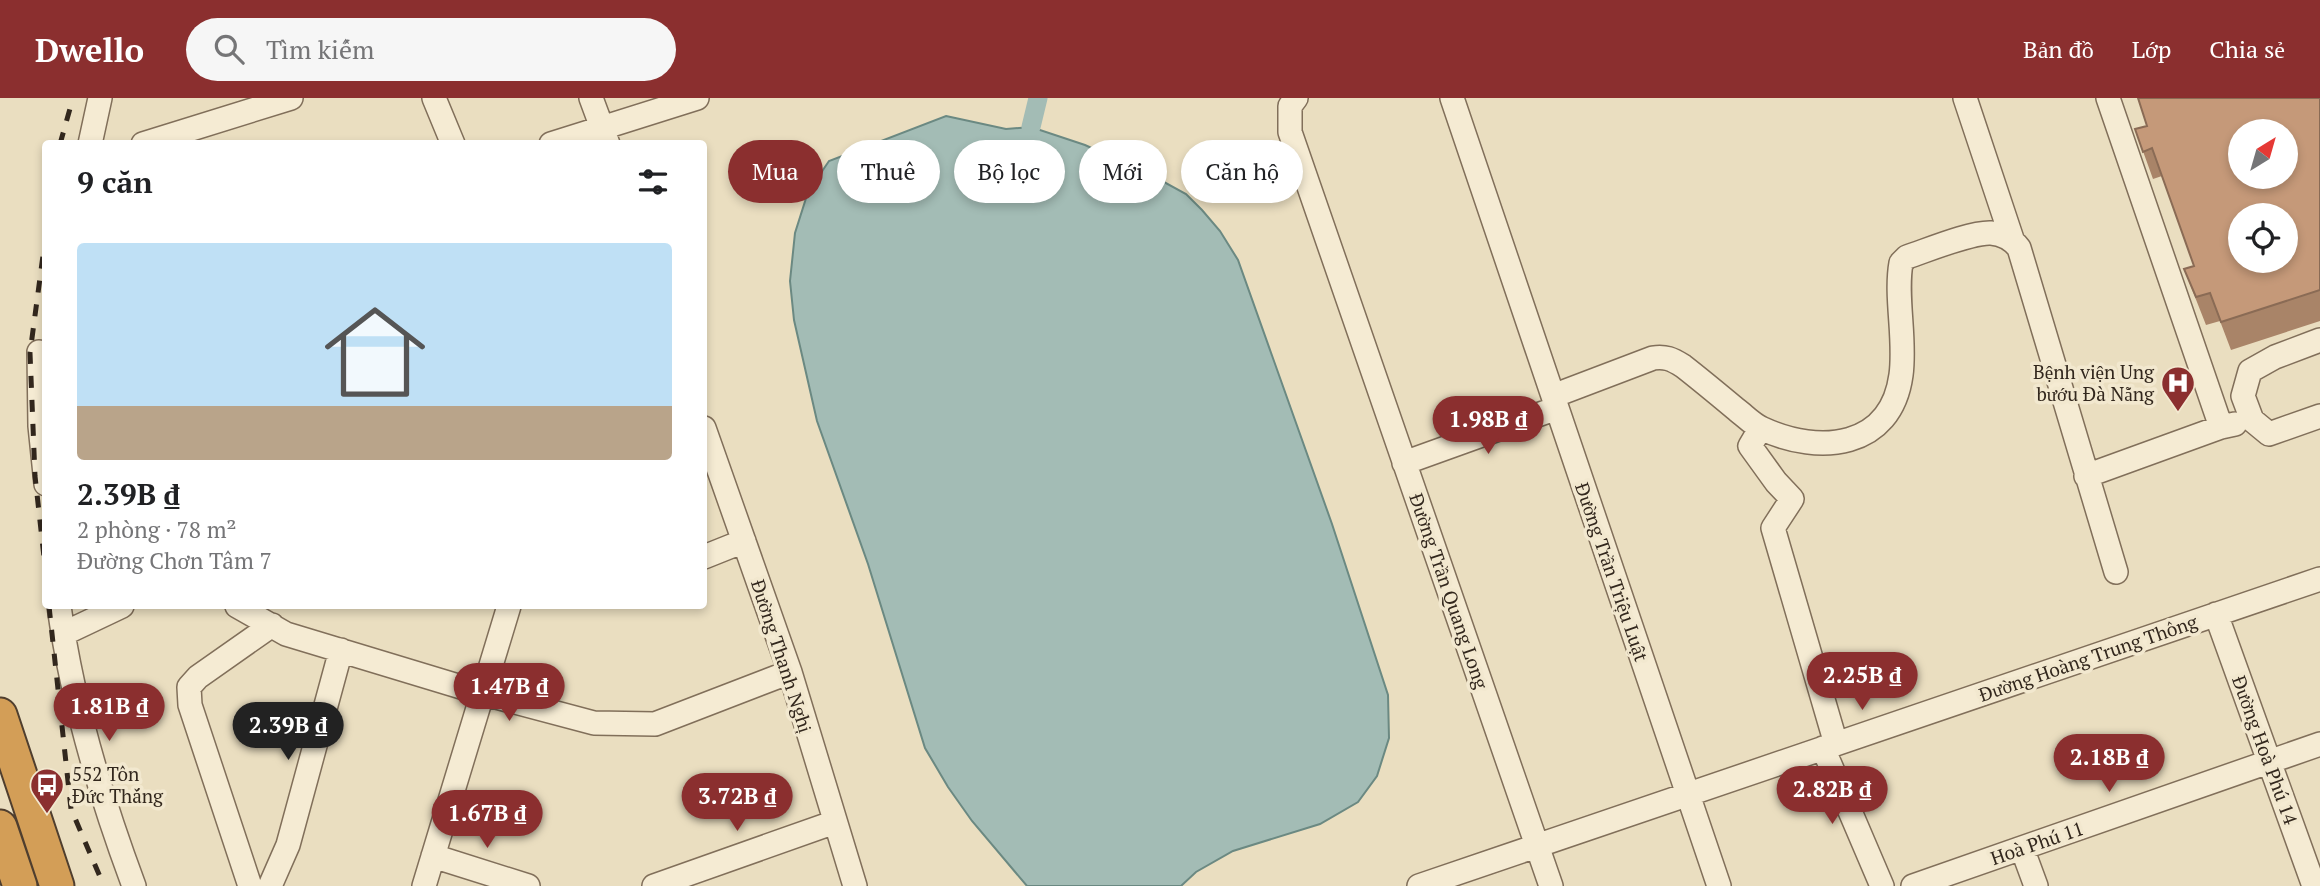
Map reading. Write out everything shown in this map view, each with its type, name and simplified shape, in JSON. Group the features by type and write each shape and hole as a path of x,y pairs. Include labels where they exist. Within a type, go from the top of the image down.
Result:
{"highway":[{"path":"0,715 57,886"},
{"path":"0,827 20,886"}],"street":[{"path":"91,140 100,98"},
{"path":"157,140 291,98"},
{"path":"434,98 451,140"},
{"path":"591,98 605,135"},
{"path":"575,140 605,135 697,98"},
{"name":"Đường Trần Quang Long","path":"1296,98 1290,106 1290,132 1551,886"},
{"name":"Đường Trần Triệu Luật","path":"1452,98 1719,886"},
{"path":"1965,98 2012,239 2019,248 2116,572"},
{"path":"2108,98 2221,427"},
{"path":"1405,463 1663,356 1683,366 1760,429 1792,440 1817,444 1841,443 1866,434 1882,419 1894,401 1901,377 1903,348 1900,267 1903,259 1980,234 1993,233 2012,239"},
{"path":"2320,340 2275,357 2250,371 2243,396 2252,420 2269,434 2320,416"},
{"path":"39,352 42,445"},
{"path":"2086,476 2221,427 2252,420"},
{"path":"1760,429 1750,446 1792,499 1773,528 1830,746 1882,886"},
{"name":"Đường Thanh Nghị","path":"707,436 790,671 855,886"},
{"path":"707,556 744,541"},
{"name":"Đường Hoàng Trung Thông","path":"1419,886 2320,579"},
{"path":"59,609 65,655 90,758 134,886"},
{"path":"63,634 116,609"},
{"path":"243,609 286,634 481,693 594,723 655,724 790,671"},
{"path":"424,886 508,609"},
{"name":"Đường Hoà Phú 14","path":"2216,614 2314,886"},
{"path":"250,886 190,705 189,687 198,677 272,625"},
{"path":"270,886 288,845 341,650"},
{"name":"Hoà Phú 11","path":"1913,886 2320,744"},
{"path":"654,886 835,822"},
{"path":"2022,848 2035,886"},
{"path":"433,856 528,886"}],"water":[{"path":"946,116 1006,129 1031,127 1079,143 1079,203 1167,203 1167,184 1181,191 1181,203 1195,203 1220,231 1238,260 1332,524 1388,695 1389,738 1377,776 1358,802 1320,824 1233,851 1196,872 1181,886 1027,886 972,821 925,748 868,564 817,421 794,320 790,281 795,233 805,203 823,203 823,170 829,161 837,158 837,203 940,203 940,140 884,140"}],"building":[{"path":"2138,98 2320,98 2320,290 2221,322 2210,293 2196,297 2184,269 2194,266 2152,148 2143,152 2135,129 2147,126"}],"waterway":[{"path":"1031,127 1038,98"}],"railway":[{"path":"61,140 73,98"},
{"path":"42,263 30,353 35,476 42,539"},
{"path":"49,609 71,809 104,886"}],"place":[{"name":"Bệnh viện Ung bướu Đà Nẵng","path":"2178,413"},
{"name":"552 Tôn Đức Thắng","path":"47,815"}]}
